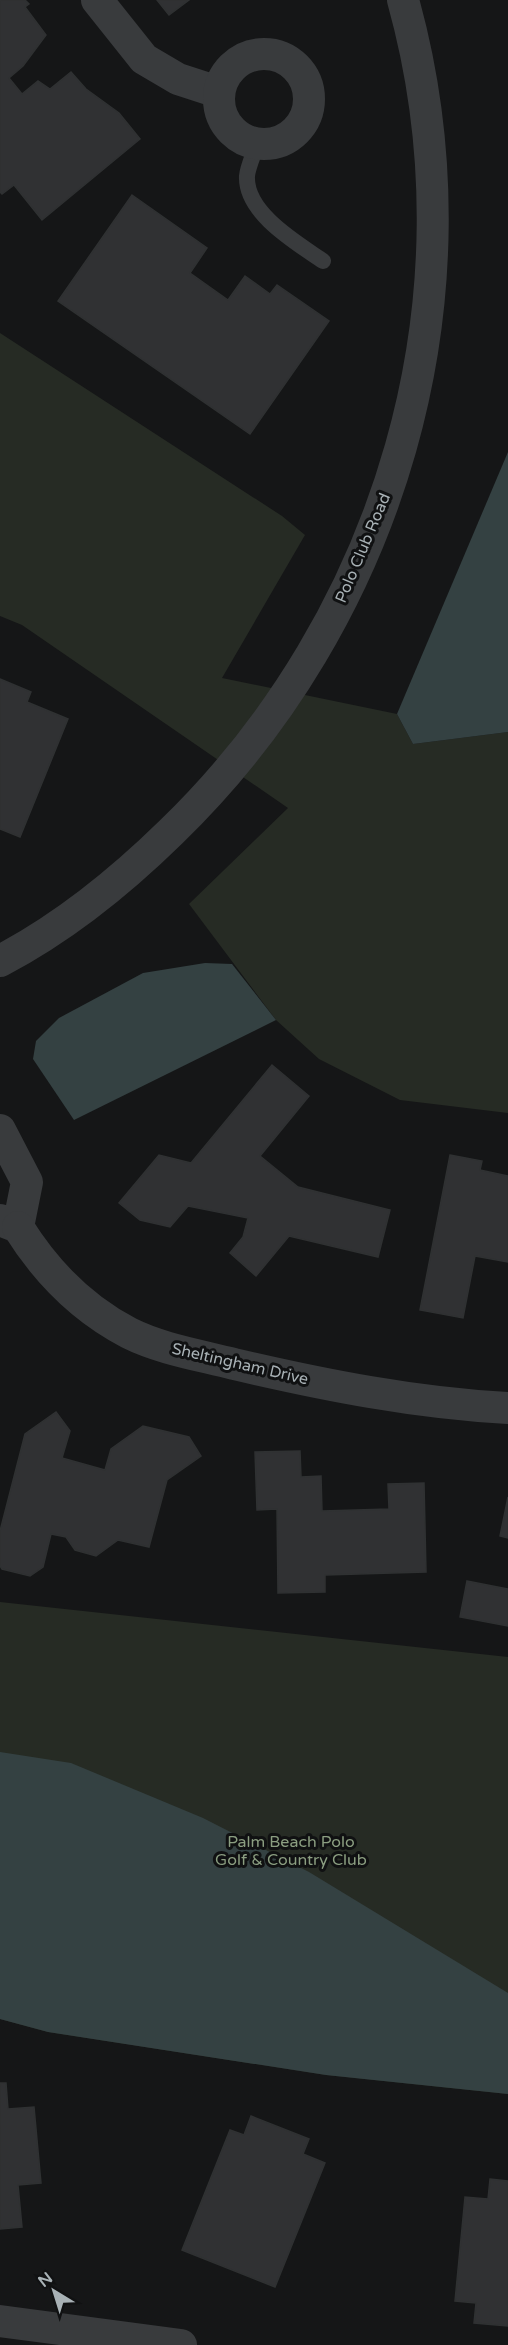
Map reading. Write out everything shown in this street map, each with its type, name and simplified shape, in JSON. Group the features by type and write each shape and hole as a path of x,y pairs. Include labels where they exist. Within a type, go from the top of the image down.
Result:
{"street":[{"path":"97,0 144,59 178,79 218,92"},
{"name":"Polo Club Road","path":"0,961 91,902 138,864 210,794 249,748 302,674 346,594 381,511 408,424 421,365 429,305 432,244 430,153 426,113 412,34 403,0"},
{"path":"272,54 288,60 301,72 309,88 309,107 303,123 291,136 274,144 256,144 240,139 226,127 219,110 218,92 225,75 237,63 253,55 272,54"},
{"name":"Sheltingham Drive","path":"0,1130 27,1182 9,1224 82,1304 129,1333 154,1343 294,1378 399,1397 508,1408"},
{"path":"0,2320 181,2345"}],"lane":[{"path":"256,144 247,177 252,197 273,226 323,261"}],"green space":[{"path":"0,333 282,516 305,535 222,678 397,714 413,744 508,732 508,1113 400,1100 319,1059 276,1020 189,904 288,808 22,625 0,616"},
{"name":"Palm Beach Polo Golf & Country Club","path":"0,1602 508,1657 508,2094 326,2075 48,2032 0,2019"}],"shaded area":[{"path":"508,452 508,732 413,744 397,714"},
{"path":"205,963 232,964 276,1020 74,1120 33,1059 36,1041 59,1018 143,973"},
{"path":"0,1752 71,1763 203,1818 309,1872 508,1993 508,2094 326,2075 48,2032 0,2019"}],"building":[{"path":"0,0 25,0 29,4 25,7 46,35 23,66 9,78 22,94 38,81 50,89 71,72 86,89 119,113 140,139 42,220 14,185 2,194 0,192"},
{"path":"157,0 189,0 169,15"},
{"path":"132,195 207,248 190,273 228,300 245,276 270,294 277,285 329,321 250,434 58,301"},
{"path":"0,679 31,692 27,702 68,719 20,837 0,829"},
{"path":"272,1065 309,1096 260,1156 298,1187 390,1210 378,1257 289,1236 256,1276 230,1253 243,1237 248,1218 188,1206 170,1227 140,1220 119,1203 159,1155 191,1163"},
{"path":"450,1155 482,1161 480,1170 508,1176 508,1262 475,1256 463,1318 420,1310"},
{"path":"56,1412 70,1431 62,1458 105,1470 111,1449 143,1426 189,1437 201,1456 167,1480 149,1547 118,1540 96,1556 75,1550 66,1537 51,1534 43,1567 30,1576 2,1569 0,1566 0,1531 25,1434"},
{"path":"300,1451 301,1477 321,1476 322,1511 389,1509 388,1484 424,1483 426,1572 325,1575 325,1592 278,1593 277,1509 257,1510 255,1452"},
{"path":"508,1497 508,1538 500,1536"},
{"path":"467,1581 508,1589 508,1626 460,1617"},
{"path":"0,2083 6,2083 8,2109 34,2107 41,2183 18,2185 22,2227 0,2229"},
{"path":"251,2116 309,2139 303,2154 325,2163 275,2287 182,2250 230,2130 244,2135"},
{"path":"490,2179 508,2181 508,2326 474,2323 476,2303 455,2301 465,2197 488,2199"}]}
